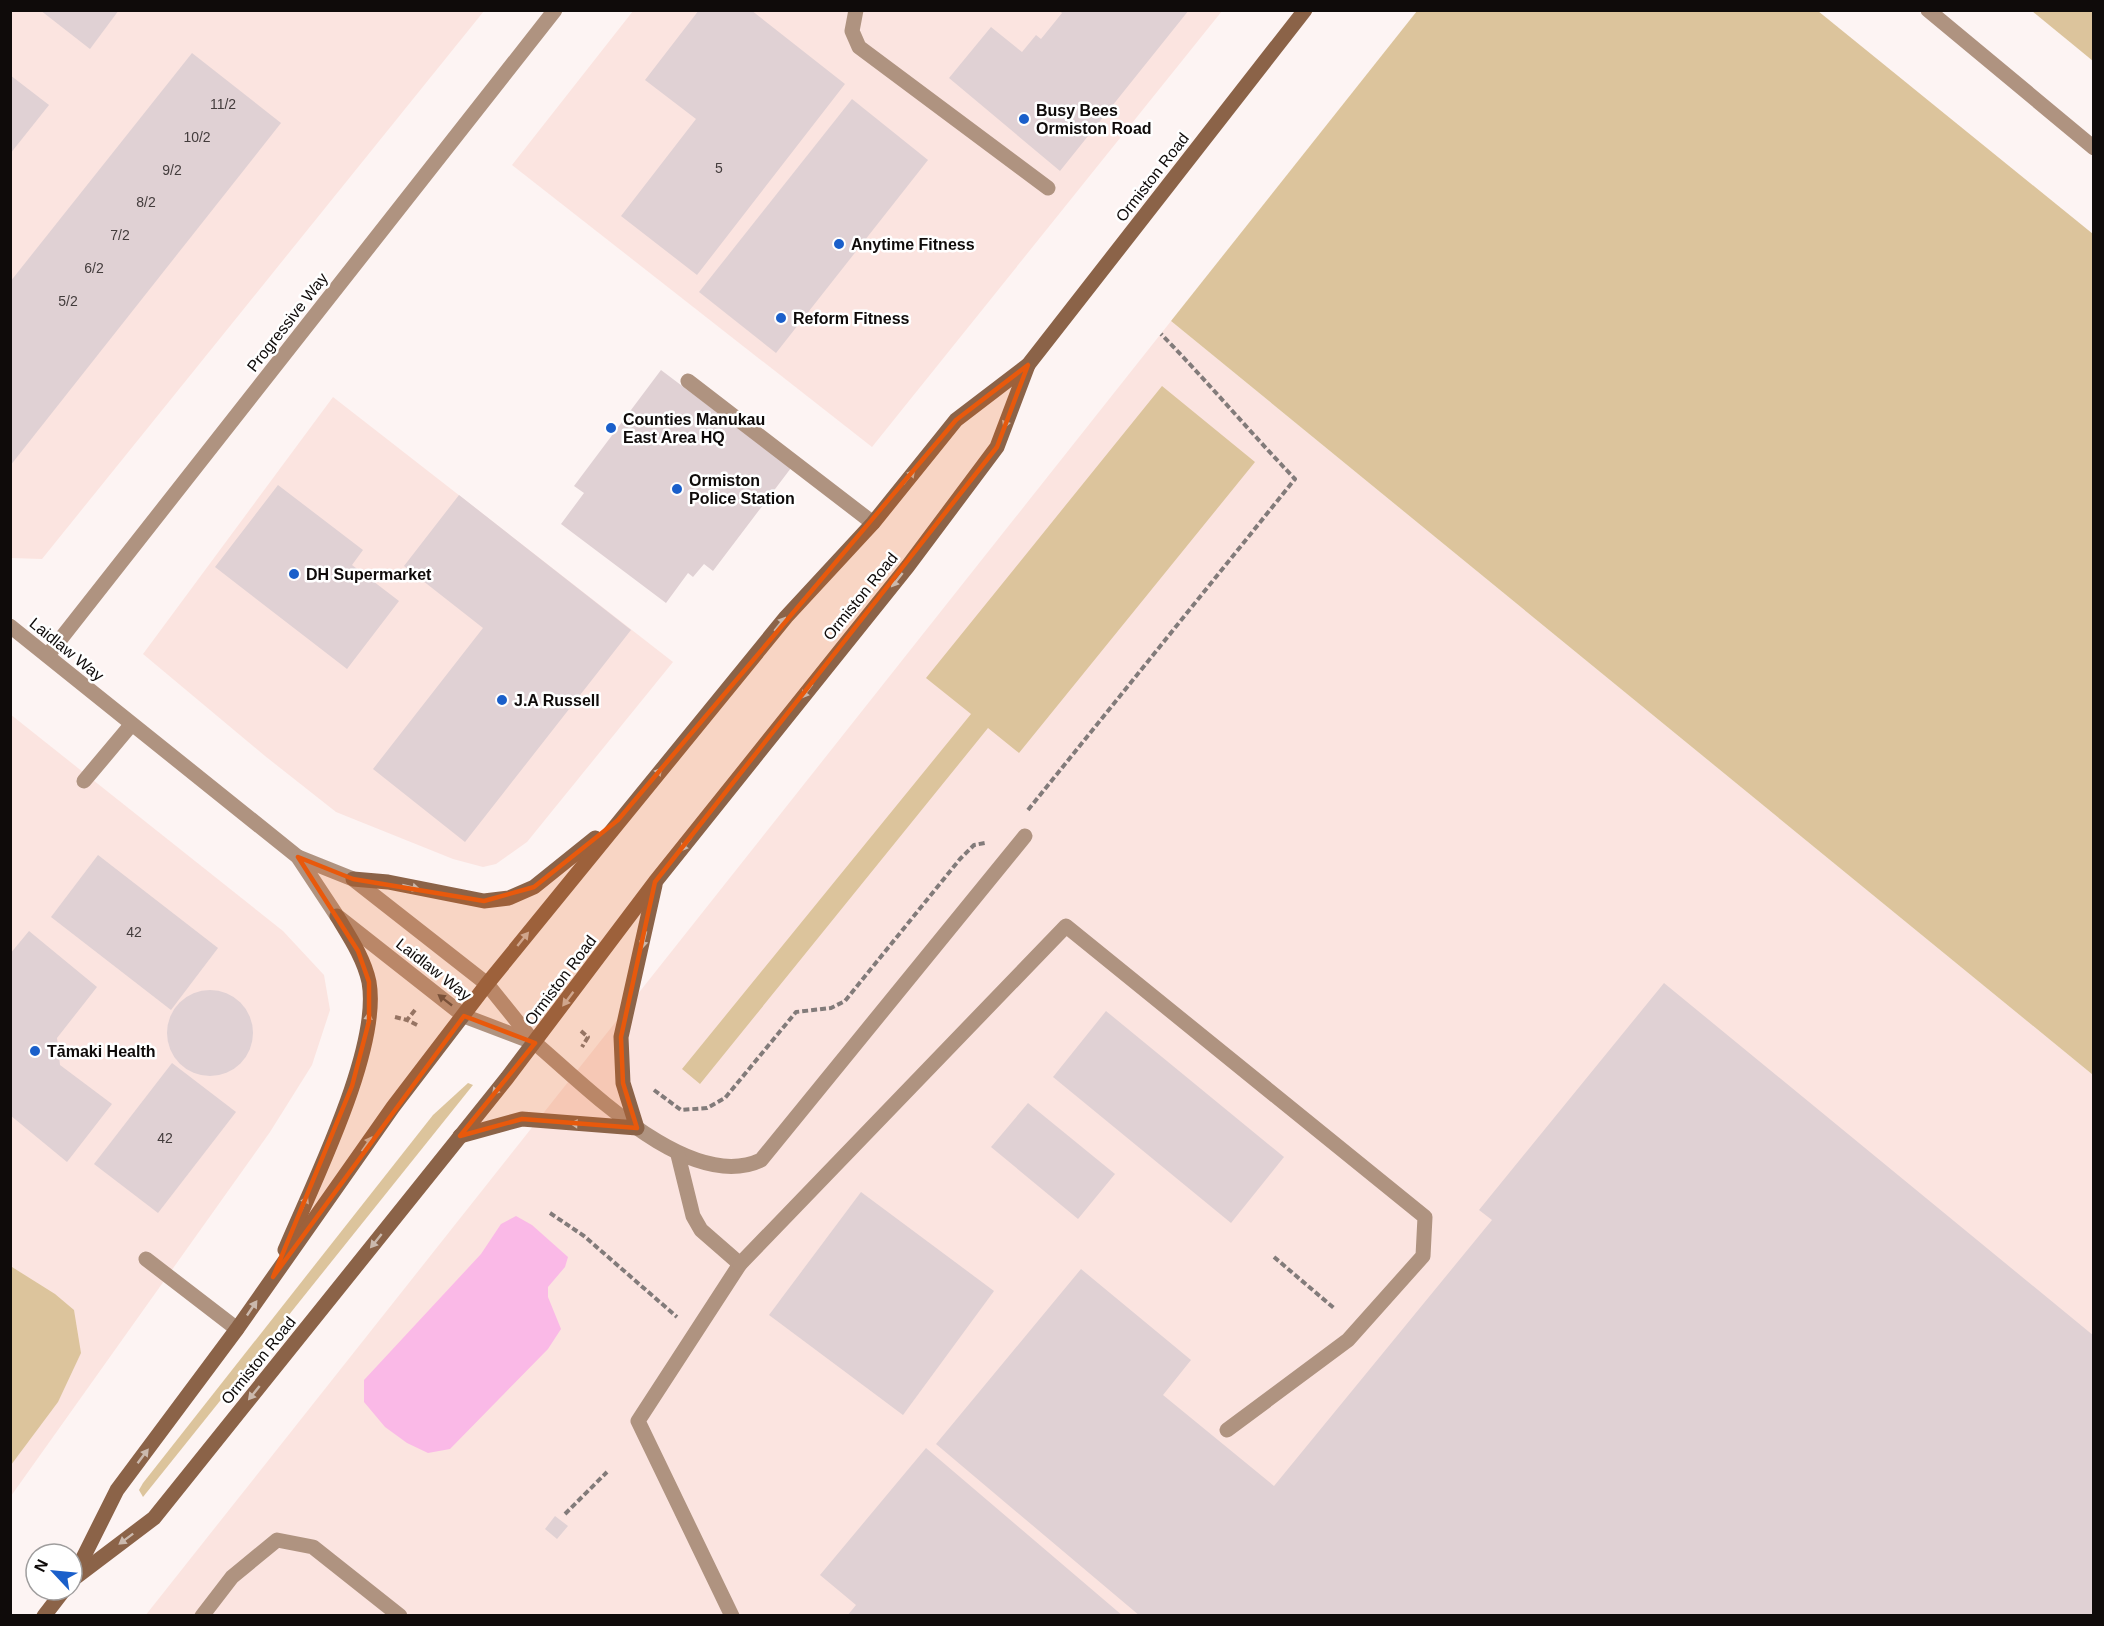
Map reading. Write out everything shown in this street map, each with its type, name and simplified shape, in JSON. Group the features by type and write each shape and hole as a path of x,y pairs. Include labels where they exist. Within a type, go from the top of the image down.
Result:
{"main road":[{"name":"Ormiston Road","path":"84,1555 117,1490 237,1329 393,1107 487,984 618,820 786,617 873,523 956,420 1028,365 1305,10"},
{"name":"Ormiston Road","path":"84,1572 154,1518 535,1043 655,882 908,566 997,447 1028,365"},
{"path":"353,879 388,882 484,901 509,898 534,887 618,820"},
{"path":"460,1136 522,1119 637,1128 623,1083 621,1037 655,882"},
{"path":"273,1277 352,1086 369,1021 369,982 358,951 337,916"},
{"name":"Ormiston Road","path":"44,1616 55,1602"}],"street":[{"name":"Progressive Way","path":"48,655 555,10"},
{"path":"856,10 852,31 859,47 1048,188"},
{"path":"1928,10 2094,148"},
{"path":"688,381 873,523"},
{"name":"Laidlaw Way","path":"10,626 298,857 353,879 487,984 535,1043"},
{"path":"84,781 132,725"},
{"path":"535,1043 637,1128 678,1155 723,1166 741,1166 760,1160 1025,836"},
{"name":"Laidlaw Way","path":"298,857 337,916 464,1016 535,1043"},
{"path":"732,1616 638,1421 740,1264 1066,926 1425,1217 1423,1256 1348,1340 1227,1430"},
{"path":"678,1155 693,1216 701,1230 740,1264"},
{"path":"146,1259 237,1329"},
{"path":"202,1616 232,1576 277,1540 313,1547 400,1616"}],"path":[{"path":"1024,814 1295,479 1249,432 1204,377 1161,334"},
{"path":"652,1087 681,1110 707,1108 725,1098 796,1012 831,1008 845,1001 960,860 974,845 993,841"},
{"path":"407,1020 417,1007"},
{"path":"396,1017 419,1026"},
{"path":"581,1031 588,1037 582,1047"},
{"path":"550,1213 584,1236 682,1321"},
{"path":"1274,1257 1335,1309"},
{"path":"565,1514 607,1472"}],"highlighted area":[{"path":"1028,365 997,447 655,882 621,1037 623,1083 637,1128 522,1119 460,1136 535,1043 464,1016 273,1277 352,1086 369,1021 369,982 358,951 298,857 353,879 484,901 534,887 618,820 956,420"}],"shaded area":[{"path":"10,11 484,11 42,559 11,558"},
{"path":"633,11 1222,11 872,447 512,165"},
{"path":"1417,11 1818,11 2093,234 2093,1075 1171,321"},
{"path":"2032,11 2093,11 2093,61"},
{"path":"1171,321 2093,1075 2093,1615 145,1616"},
{"path":"1162,386 1255,462 1019,753 988,728 700,1084 682,1069 971,714 926,678"},
{"path":"333,397 673,662 527,842 496,864 483,867 453,859 336,812 143,654"},
{"path":"10,714 283,931 324,975 330,1010 312,1065 270,1132 11,1496"},
{"path":"468,1083 473,1085 143,1497 139,1490 143,1483 433,1115"},
{"path":"516,1216 532,1225 568,1257 565,1267 548,1287 548,1297 561,1329 548,1349 450,1449 428,1453 407,1443 385,1427 364,1402 364,1380 481,1254 501,1224"},
{"path":"12,1267 55,1294 74,1310 81,1353 58,1402 11,1465"}],"building":[{"path":"40,10 119,10 90,49"},
{"path":"699,10 751,10 845,84 697,275 621,216 696,119 645,80"},
{"path":"1059,10 1189,10 1060,171 949,78 991,27 1022,52 1036,35 1041,39 1062,13"},
{"path":"192,53 281,123 10,466 10,282"},
{"path":"10,75 49,105 10,154"},
{"path":"852,99 928,160 776,353 699,292"},
{"name":"Ormiston Police Station","path":"661,370 791,468 713,571 704,564 693,577 688,573 666,603 561,524 584,493 574,486"},
{"name":"DH Supermarket","path":"278,485 363,550 352,565 399,601 347,669 215,567"},
{"name":"J.A Russell","path":"459,495 631,630 465,842 373,769 483,628 404,566"},
{"name":"Tāmaki Health","path":"98,855 218,948 171,1010 51,917"},
{"name":"Tāmaki Health","path":"29,931 97,987 57,1038 60,1065 112,1104 67,1162 10,1115 10,954"},
{"path":"1664,983 2094,1336 2094,1616 1140,1616 936,1444 1081,1269 1191,1360 1163,1395 1274,1486 1492,1220 1479,1210"},
{"name":"Tāmaki Health","path":"210,990 227,993 241,1002 250,1016 253,1033 250,1050 241,1064 227,1073 210,1076 193,1073 179,1064 170,1050 167,1033 170,1016 179,1002 193,993"},
{"path":"1106,1011 1284,1157 1231,1223 1053,1077"},
{"name":"Tāmaki Health","path":"172,1063 236,1112 158,1213 94,1164"},
{"path":"1028,1103 1115,1174 1078,1219 991,1147"},
{"path":"861,1192 994,1291 903,1415 769,1315"},
{"path":"926,1448 1123,1616 847,1616 856,1605 820,1575"},
{"path":"555,1516 568,1526 557,1539 545,1529"}],"place":[{"name":"Busy Bees Ormiston Road","path":"1024,119"},
{"name":"Anytime Fitness","path":"839,244"},
{"name":"Reform Fitness","path":"781,318"},
{"name":"Counties Manukau East Area HQ","path":"611,428"},
{"name":"Ormiston Police Station","path":"677,489"},
{"name":"DH Supermarket","path":"294,574"},
{"name":"J.A Russell","path":"502,700"},
{"name":"Tāmaki Health","path":"35,1051"}]}
